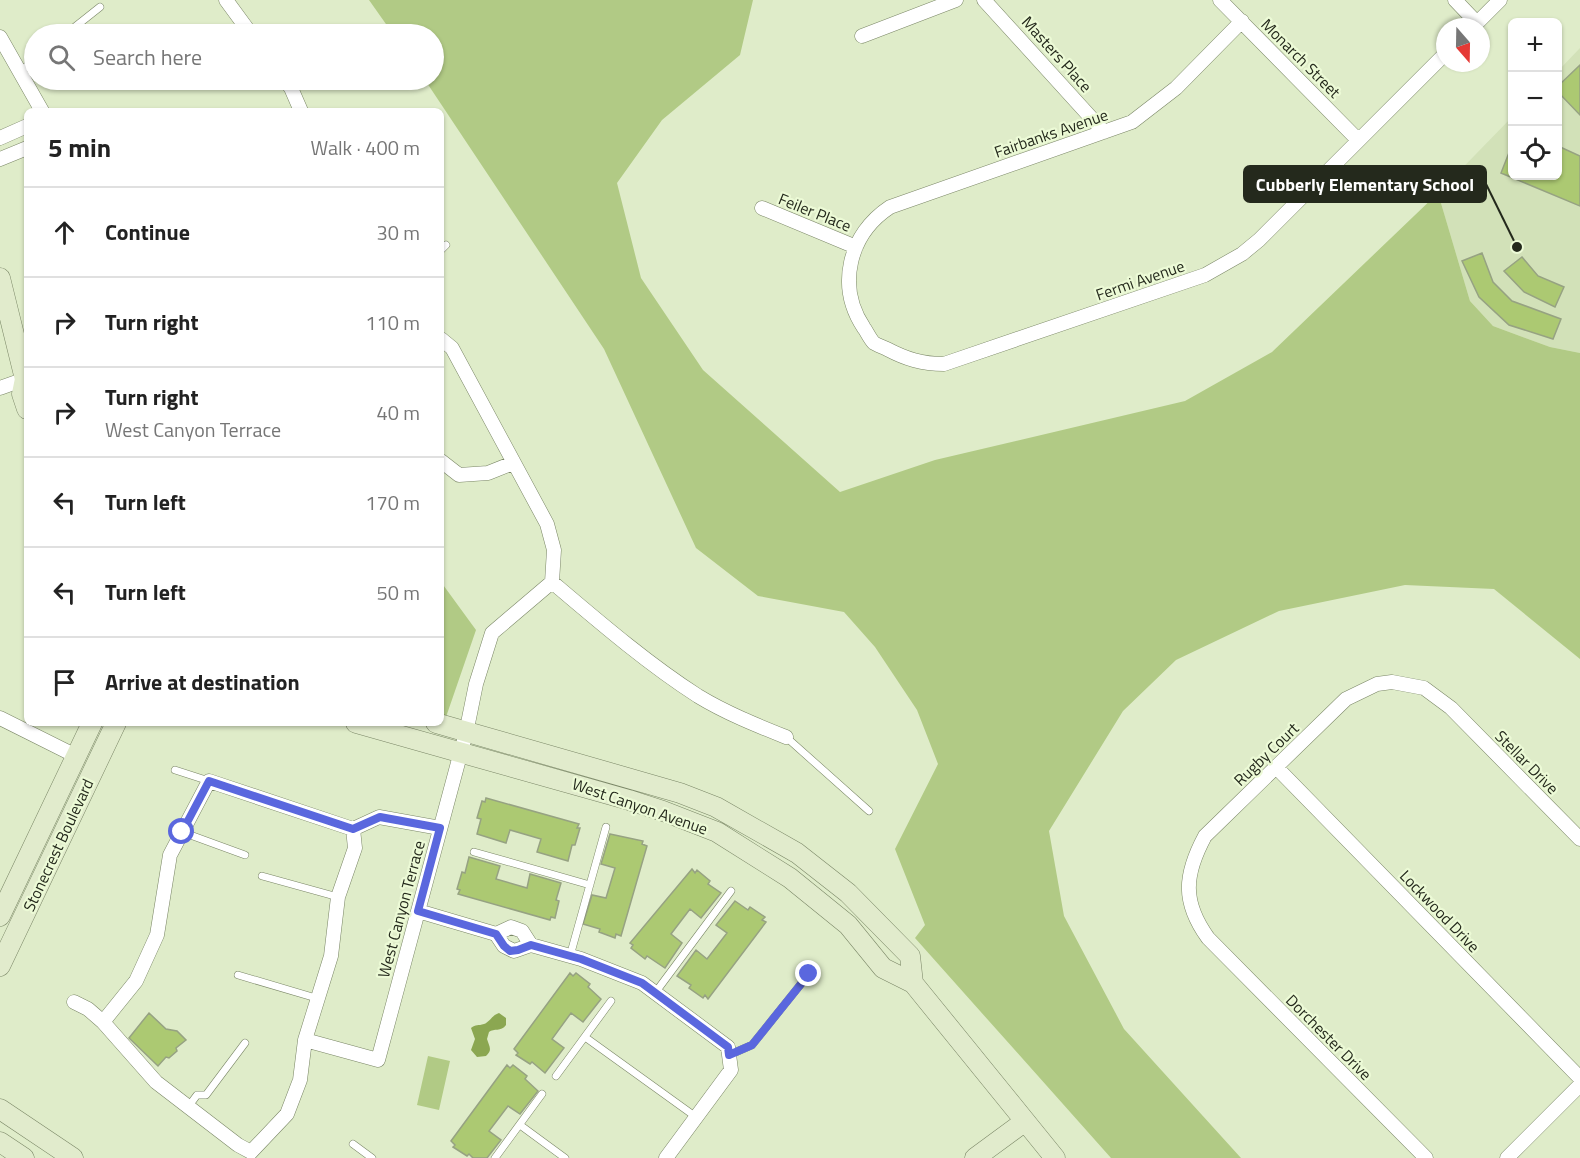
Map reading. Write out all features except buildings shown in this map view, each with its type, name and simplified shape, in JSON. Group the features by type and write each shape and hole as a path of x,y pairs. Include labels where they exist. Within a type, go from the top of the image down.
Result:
{"street":[{"path":"226,0 244,24"},
{"path":"862,36 956,0"},
{"name":"Masters Place","path":"984,0 1104,132"},
{"name":"Monarch Street","path":"1220,0 1358,140"},
{"path":"1455,0 1469,18"},
{"path":"1482,18 1500,0"},
{"name":"Fairbanks Avenue","path":"856,247 877,216 890,207 1132,122 1176,88 1242,21"},
{"path":"0,37 24,77"},
{"name":"Fermi Avenue","path":"856,247 848,272 848,288 856,316 874,343 904,359 926,364 944,364 1205,275 1242,254 1259,240 1436,63"},
{"path":"31,90 40,108"},
{"path":"292,90 300,108"},
{"path":"0,138 24,127"},
{"path":"0,159 24,149"},
{"name":"Feiler Place","path":"762,208 856,247"},
{"path":"0,278 24,372"},
{"path":"444,341 452,348 547,524 554,549 552,582 613,633 698,696 743,720 786,737"},
{"path":"0,388 24,381"},
{"path":"444,463 459,474 488,473 513,463"},
{"name":"West Canyon Terrace","path":"304,1040 378,1060 466,733 476,684 492,633 552,582"},
{"name":"Rugby Court","path":"1208,938 1198,925 1191,903 1188,881 1194,856 1205,836 1346,699 1377,684 1392,682 1424,688 1451,708"},
{"name":"Stellar Drive","path":"1451,708 1580,838"},
{"name":"Stonecrest Boulevard","path":"0,718 76,756"},
{"name":"Stonecrest Boulevard","path":"0,916 91,726"},
{"name":"Stonecrest Boulevard","path":"0,966 115,726"},
{"name":"West Canyon Avenue","path":"366,726 629,800 717,832 790,878 848,926 883,968 914,983 1055,1158"},
{"name":"West Canyon Avenue","path":"444,726 680,793 726,813 796,853 848,893 910,956 914,983"},
{"name":"Lockwood Drive","path":"1277,768 1580,1078"},
{"path":"104,1022 136,981 157,935 170,855 209,781 353,829 380,817 440,828"},
{"path":"74,1002 88,1009 104,1022 156,1082 251,1155 287,1114 300,1080 304,1040 331,956 338,897 355,848 353,829"},
{"path":"418,911 496,934 510,951 531,945 570,956 642,983 728,1047 731,1070 666,1158"},
{"path":"496,934 511,927 519,928 531,945"},
{"name":"Dorchester Drive","path":"1208,938 1426,1158"},
{"path":"1507,1158 1580,1084"},
{"path":"0,1109 73,1158"},
{"path":"975,1158 1024,1122"},
{"path":"0,1142 24,1158"}],"lane":[{"path":"79,24 100,7"},
{"path":"786,737 869,811"},
{"path":"175,770 209,781"},
{"path":"570,956 606,827"},
{"path":"182,832 245,855"},
{"path":"474,852 590,885"},
{"path":"262,876 338,897"},
{"path":"655,993 731,891"},
{"path":"729,1055 752,1045 809,974"},
{"path":"238,975 316,998"},
{"path":"556,1076 611,1001"},
{"path":"585,1037 696,1117"},
{"path":"188,1107 197,1095 206,1095 245,1043"},
{"path":"495,1158 542,1094"},
{"path":"520,1125 566,1158"},
{"path":"353,1144 372,1158"}],"shaded area":[{"path":"369,0 753,0 740,55 662,120 617,183 641,278 703,370 840,492 935,460 1185,401 1272,352 1438,193 1470,301 1493,326 1550,347 1580,353 1580,659 1494,589 1405,585 1279,611 1176,660 1123,711 1049,831 1064,916 1124,1029 1241,1158 1111,1158 915,938 925,925 895,849 938,764 917,710 875,647 844,612 758,596 696,548 604,349 432,90 444,90 444,24 386,24"},
{"path":"1580,48 1580,353 1550,347 1493,326 1470,301 1438,193 1508,121 1508,180 1562,180 1562,67"},
{"path":"444,586 476,630 446,717 444,716"},
{"path":"499,1013 506,1018 506,1025 489,1032 487,1039 489,1052 486,1056 477,1057 471,1050 475,1039 471,1028 486,1023"},
{"path":"428,1056 450,1061 439,1110 417,1105"}],"place":[{"name":"Cubberly Elementary School","path":"1517,247"}],"route":[{"path":"182,832 209,781 353,829 380,817 440,828 418,911 496,934 510,951 531,945 581,959 642,983 728,1047 729,1055 752,1045 809,974"}]}
